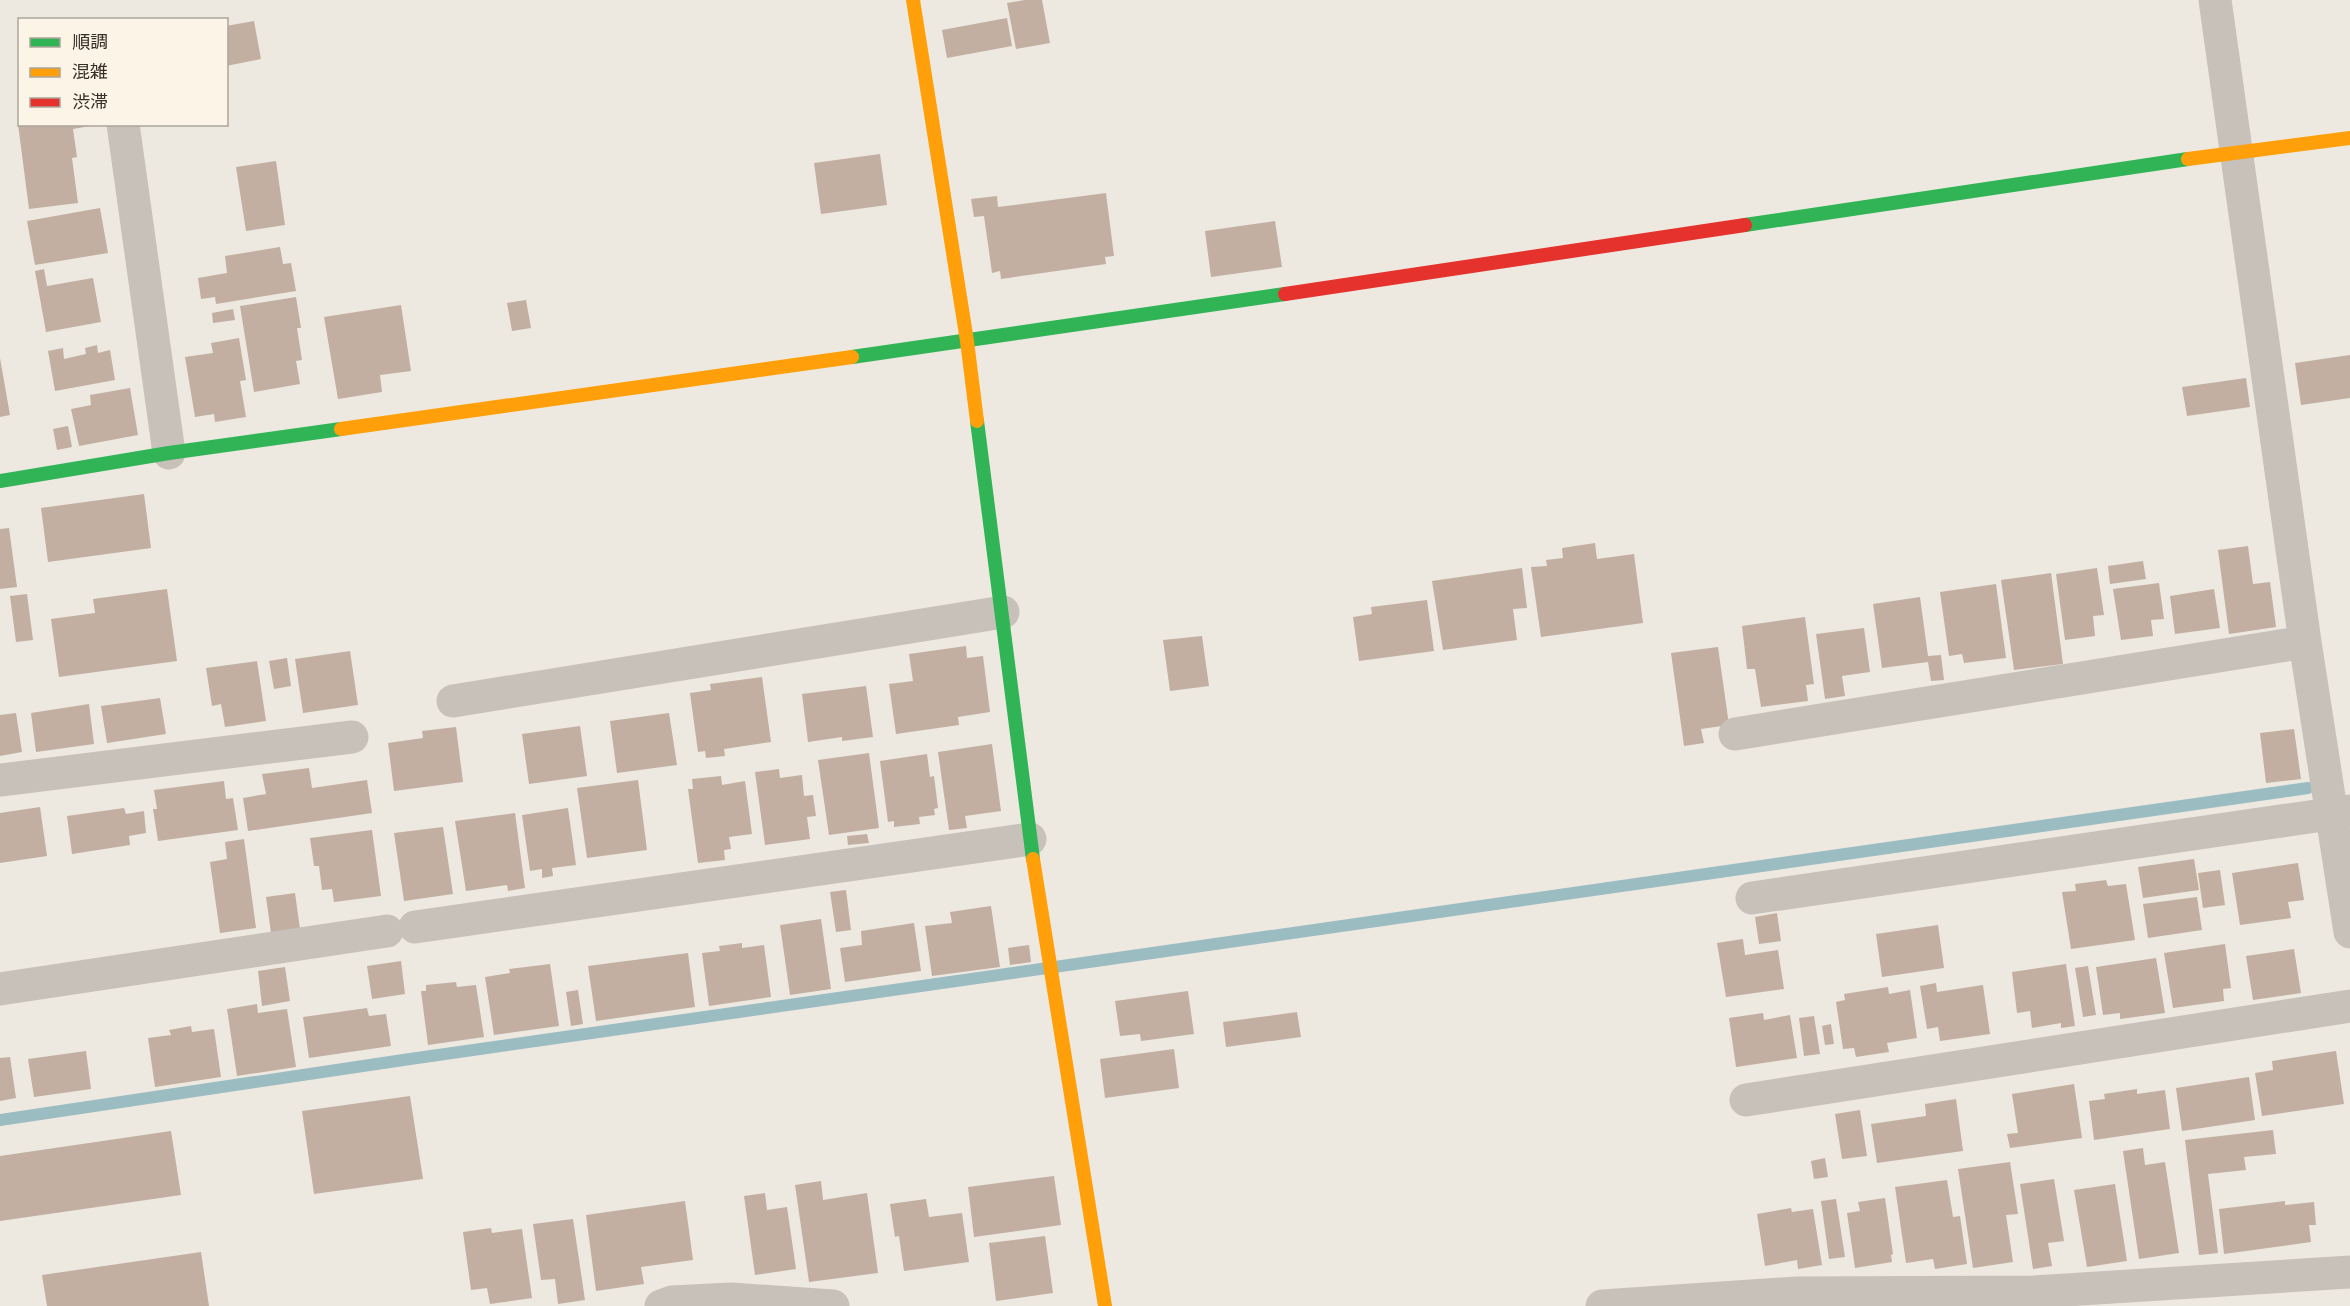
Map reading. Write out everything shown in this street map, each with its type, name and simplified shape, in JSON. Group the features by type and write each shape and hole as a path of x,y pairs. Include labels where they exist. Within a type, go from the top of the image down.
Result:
{"street":[{"path":"913,0 967,341 1030,839 1105,1306"},
{"path":"2215,0 2306,642 2342,813 2350,932"},
{"path":"123,126 169,453"},
{"path":"0,481 169,453 967,341 2236,152 2350,138"},
{"path":"453,701 1003,612"},
{"path":"1735,734 2306,642"},
{"path":"0,780 352,737"},
{"path":"1752,898 2342,813"},
{"path":"0,989 1030,839"},
{"path":"1746,1100 2350,1006"},
{"path":"1602,1306 1797,1293 2034,1292 2350,1272"},
{"path":"662,1306 672,1302 731,1299 833,1306"}],"building":[{"path":"1042,0 1050,43 1016,49 1007,3"},
{"path":"1007,18 1012,46 947,58 942,30"},
{"path":"254,21 261,59 228,66 228,26"},
{"path":"18,126 90,126 73,129 77,157 72,158 78,203 29,209"},
{"path":"880,154 887,205 821,214 814,163"},
{"path":"276,161 285,225 246,231 236,167"},
{"path":"1106,193 1114,256 1105,257 1106,264 1001,279 1000,271 992,273 984,216 974,217 971,199 997,196 998,207"},
{"path":"100,208 108,253 35,265 27,221"},
{"path":"1275,221 1282,267 1211,277 1205,231"},
{"path":"280,247 283,264 291,263 296,291 216,304 215,297 201,299 198,278 227,273 225,256"},
{"path":"44,269 47,286 93,278 101,322 46,332 35,271"},
{"path":"296,297 301,328 297,328 302,360 296,361 300,384 254,392 240,306"},
{"path":"526,300 531,328 512,331 507,303"},
{"path":"401,305 411,371 380,375 382,392 338,399 324,317"},
{"path":"233,309 235,320 213,323 212,313"},
{"path":"239,338 246,380 240,381 246,417 215,422 214,414 195,417 185,357 213,353 211,343"},
{"path":"97,345 98,353 110,350 115,380 55,391 48,351 63,348 64,359 86,354 85,348"},
{"path":"2350,355 2350,398 2301,405 2295,363"},
{"path":"0,358 10,415 0,417"},
{"path":"2246,378 2250,407 2187,416 2182,387"},
{"path":"130,388 138,435 79,446 71,409 91,405 90,395"},
{"path":"68,426 72,447 57,450 53,429"},
{"path":"144,494 151,548 48,562 41,508"},
{"path":"9,528 17,587 0,589 0,529"},
{"path":"1595,543 1597,559 1634,554 1643,623 1541,637 1531,567 1547,566 1546,560 1563,558 1562,548"},
{"path":"2248,546 2253,584 2270,582 2276,627 2229,634 2218,550"},
{"path":"2143,561 2146,579 2110,584 2108,566"},
{"path":"1522,568 1527,608 1513,609 1517,640 1443,650 1432,581"},
{"path":"2097,568 2104,615 2093,616 2095,636 2065,640 2056,574"},
{"path":"2051,573 2063,664 2014,670 2001,580"},
{"path":"2159,583 2164,619 2151,620 2153,636 2121,640 2113,589"},
{"path":"1996,584 2006,658 1964,663 1962,654 1949,656 1940,592"},
{"path":"167,589 177,661 59,677 51,619 95,613 93,599"},
{"path":"2214,589 2220,628 2175,634 2170,596"},
{"path":"27,594 33,640 16,642 10,596"},
{"path":"1920,597 1928,656 1941,655 1944,680 1931,681 1928,662 1882,668 1873,604"},
{"path":"1427,600 1434,651 1359,661 1353,617 1372,614 1371,607"},
{"path":"1805,617 1814,684 1806,685 1808,701 1761,707 1755,669 1747,669 1742,626"},
{"path":"1864,628 1870,672 1842,676 1845,696 1825,699 1816,634"},
{"path":"1202,636 1209,686 1170,691 1163,640"},
{"path":"966,646 967,658 983,656 990,712 958,717 959,725 896,734 889,684 913,681 909,654"},
{"path":"1718,647 1729,725 1701,729 1704,743 1684,746 1671,653"},
{"path":"350,651 358,705 303,713 295,659"},
{"path":"287,658 291,686 274,689 269,661"},
{"path":"257,661 266,721 225,727 221,704 212,706 206,668"},
{"path":"762,677 771,742 724,749 725,756 706,758 705,751 698,752 690,693 711,690 710,684"},
{"path":"866,686 873,737 842,741 842,737 808,742 802,694"},
{"path":"160,698 166,734 107,743 101,706"},
{"path":"89,704 94,744 36,752 31,713"},
{"path":"16,713 22,752 0,756 0,715"},
{"path":"669,713 677,765 617,773 610,721"},
{"path":"580,726 587,776 529,784 522,734"},
{"path":"456,727 463,782 394,791 388,743 423,738 422,731"},
{"path":"2294,729 2301,779 2266,783 2260,733"},
{"path":"992,744 1001,811 965,816 967,828 949,830 938,752"},
{"path":"869,753 879,828 829,835 818,760"},
{"path":"927,754 930,777 934,776 938,808 934,809 935,815 919,817 920,824 894,827 894,821 888,822 880,761"},
{"path":"309,768 312,788 367,780 372,813 248,831 243,798 266,794 262,774"},
{"path":"779,769 780,778 802,775 804,796 813,795 816,816 807,817 810,839 765,845 755,772"},
{"path":"721,776 722,785 745,781 752,834 729,837 731,849 724,850 725,860 698,863 688,789 693,789 692,779"},
{"path":"638,780 647,850 587,858 577,788"},
{"path":"224,781 226,799 233,798 238,830 158,841 153,809 157,809 154,790"},
{"path":"40,807 47,856 0,863 0,813"},
{"path":"124,808 126,814 144,811 146,833 129,836 130,845 72,854 67,816"},
{"path":"568,808 576,865 552,868 553,876 542,878 542,869 530,871 522,815"},
{"path":"515,813 525,888 508,891 507,885 466,891 455,821"},
{"path":"443,827 453,894 404,901 394,833"},
{"path":"372,830 381,896 334,902 332,889 322,890 319,866 314,866 310,838"},
{"path":"867,834 869,843 848,845 847,836"},
{"path":"244,839 256,928 220,933 210,862 227,859 225,842"},
{"path":"2194,859 2199,890 2143,898 2138,867"},
{"path":"2298,863 2304,900 2288,902 2291,918 2240,925 2232,873"},
{"path":"2220,870 2225,905 2203,908 2198,873"},
{"path":"2106,880 2108,886 2126,884 2135,940 2071,949 2062,892 2076,891 2075,884"},
{"path":"846,890 851,930 836,932 830,892"},
{"path":"295,893 300,929 271,933 266,897"},
{"path":"2197,897 2202,930 2148,938 2143,904"},
{"path":"991,906 1000,967 932,976 925,926 952,923 950,912"},
{"path":"1777,913 1781,941 1759,944 1755,917"},
{"path":"821,919 831,989 790,995 780,925"},
{"path":"914,923 921,971 845,982 840,948 862,945 861,931"},
{"path":"1938,925 1944,968 1882,977 1876,934"},
{"path":"1743,939 1745,955 1778,950 1784,989 1726,997 1717,943"},
{"path":"742,943 742,948 764,945 771,997 709,1006 702,953 720,951 719,946"},
{"path":"2225,944 2231,988 2223,989 2224,1001 2173,1008 2164,953"},
{"path":"1029,945 1031,962 1010,965 1008,948"},
{"path":"2294,949 2301,993 2253,1000 2246,956"},
{"path":"688,953 695,1007 596,1021 588,966"},
{"path":"2156,958 2165,1013 2120,1019 2120,1013 2103,1015 2096,967"},
{"path":"401,961 405,994 372,999 367,966"},
{"path":"550,964 559,1026 494,1035 485,977 510,973 509,969"},
{"path":"2066,964 2075,1026 2061,1028 2061,1023 2032,1028 2030,1011 2017,1013 2012,972"},
{"path":"2088,966 2096,1015 2083,1017 2075,968"},
{"path":"285,967 290,1001 262,1006 258,971"},
{"path":"456,982 457,987 476,985 484,1037 428,1045 421,991 426,991 426,985"},
{"path":"1936,983 1937,992 1983,985 1990,1034 1940,1041 1938,1027 1927,1029 1920,986"},
{"path":"1888,987 1889,994 1910,990 1917,1038 1887,1043 1889,1052 1856,1057 1854,1048 1843,1049 1836,1002 1845,1000 1844,994"},
{"path":"578,990 583,1024 571,1026 566,992"},
{"path":"1188,991 1194,1034 1141,1041 1140,1034 1120,1036 1115,1001"},
{"path":"257,1004 258,1013 287,1009 296,1067 237,1076 227,1009"},
{"path":"367,1008 369,1016 386,1014 391,1046 309,1058 303,1017"},
{"path":"1297,1012 1301,1037 1226,1047 1223,1022"},
{"path":"1763,1013 1764,1020 1790,1015 1797,1058 1736,1067 1729,1018"},
{"path":"1814,1016 1820,1054 1804,1056 1799,1018"},
{"path":"1831,1024 1834,1044 1825,1045 1822,1026"},
{"path":"191,1026 192,1032 214,1029 221,1077 155,1087 148,1038 171,1035 169,1030"},
{"path":"1174,1049 1179,1088 1105,1098 1100,1059"},
{"path":"86,1051 91,1089 34,1097 28,1059"},
{"path":"2336,1051 2344,1104 2262,1116 2255,1073 2273,1070 2272,1061"},
{"path":"10,1057 16,1098 0,1101 0,1058"},
{"path":"2249,1077 2255,1120 2182,1131 2176,1088"},
{"path":"2074,1084 2082,1138 2010,1148 2007,1134 2018,1133 2012,1094"},
{"path":"2137,1089 2137,1094 2165,1090 2170,1129 2094,1140 2089,1101 2105,1099 2104,1094"},
{"path":"410,1096 423,1179 314,1194 302,1111"},
{"path":"1956,1099 1963,1151 1877,1163 1871,1124 1926,1116 1925,1104"},
{"path":"1860,1110 1867,1156 1842,1159 1835,1114"},
{"path":"2273,1130 2276,1154 2244,1157 2246,1170 2208,1174 2218,1253 2199,1255 2185,1140"},
{"path":"171,1131 181,1195 0,1221 0,1156"},
{"path":"2143,1148 2145,1165 2165,1162 2179,1253 2139,1259 2123,1151"},
{"path":"1825,1158 1828,1177 1814,1179 1811,1161"},
{"path":"2010,1162 2018,1214 2006,1215 2013,1262 1973,1268 1958,1169"},
{"path":"1054,1176 1061,1225 974,1237 968,1187"},
{"path":"2054,1179 2064,1241 2048,1243 2052,1266 2033,1269 2020,1184"},
{"path":"1947,1180 1953,1217 1960,1216 1967,1264 1935,1269 1933,1259 1906,1263 1895,1187"},
{"path":"821,1181 823,1200 867,1193 878,1273 809,1282 795,1185"},
{"path":"2115,1184 2127,1261 2087,1267 2074,1190"},
{"path":"765,1193 767,1210 787,1207 796,1269 755,1275 744,1196"},
{"path":"1885,1198 1893,1254 1891,1255 1892,1262 1855,1268 1847,1213 1860,1211 1858,1202"},
{"path":"926,1199 929,1217 962,1213 969,1262 904,1271 899,1236 895,1237 890,1204"},
{"path":"1836,1199 1845,1257 1829,1259 1821,1201"},
{"path":"685,1201 693,1260 641,1267 644,1284 596,1291 586,1215"},
{"path":"2285,1201 2285,1205 2314,1202 2316,1225 2309,1225 2311,1242 2224,1254 2219,1209"},
{"path":"1791,1208 1792,1212 1813,1209 1822,1265 1798,1269 1797,1260 1765,1266 1757,1214"},
{"path":"573,1219 585,1300 558,1304 555,1279 541,1280 533,1224"},
{"path":"491,1228 492,1233 522,1229 532,1298 490,1304 487,1288 471,1290 463,1232"},
{"path":"1045,1236 1053,1293 996,1301 989,1243"},
{"path":"201,1252 209,1306 47,1306 42,1275"}],"waterway":[{"path":"0,1120 410,1059 2308,788"}],"traffic: fast":[{"path":"1745,225 2188,159"},
{"path":"852,357 1285,294"},
{"path":"977,421 1033,859"},
{"path":"0,481 169,453 341,429"}],"traffic: slow":[{"path":"913,0 967,341 977,421"},
{"path":"2188,159 2350,138"},
{"path":"341,429 852,357"},
{"path":"1033,859 1105,1306"}],"traffic: jam":[{"path":"1285,294 1745,225"}]}
